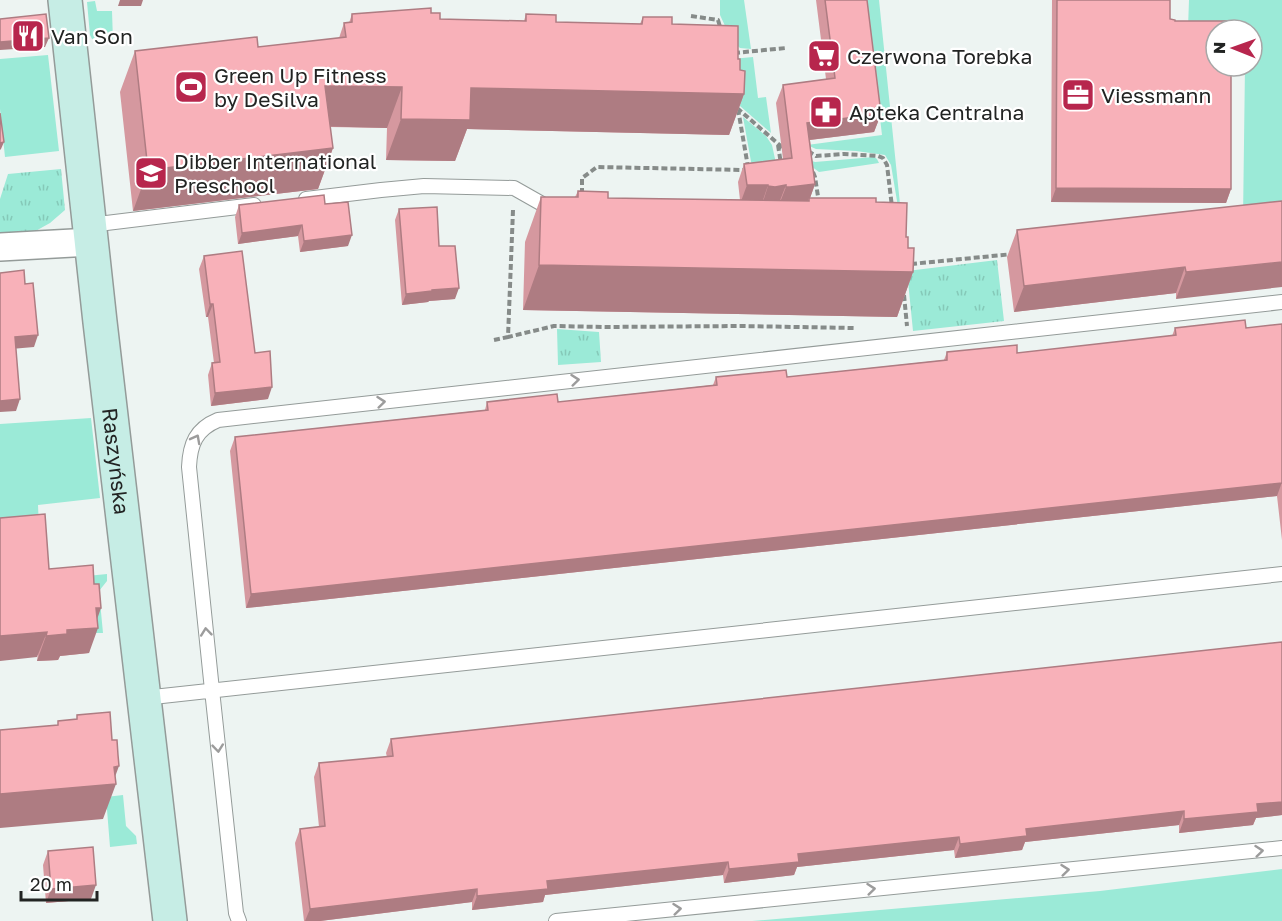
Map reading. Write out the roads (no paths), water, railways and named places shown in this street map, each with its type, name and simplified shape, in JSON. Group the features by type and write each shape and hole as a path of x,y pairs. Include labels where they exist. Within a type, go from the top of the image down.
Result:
{"street":[{"name":"Raszyńska","path":"65,0 170,921"},
{"path":"0,247 91,233"}],"lane":[{"path":"296,200 424,186 514,188 544,205 582,207"},
{"path":"91,233 272,203"},
{"path":"239,921 236,913 189,467 190,455 197,436 206,424 218,420 1282,302"},
{"path":"144,698 1282,574"},
{"path":"556,921 1282,848"}],"place":[{"name":"Van Son","path":"28,36"},
{"name":"Czerwona Torebka","path":"824,56"},
{"name":"Green Up Fitness by DeSilva","path":"191,87"},
{"name":"Viessmann","path":"1078,95"},
{"name":"Apteka Centralna","path":"826,112"},
{"name":"Dibber International Preschool","path":"151,173"}]}
